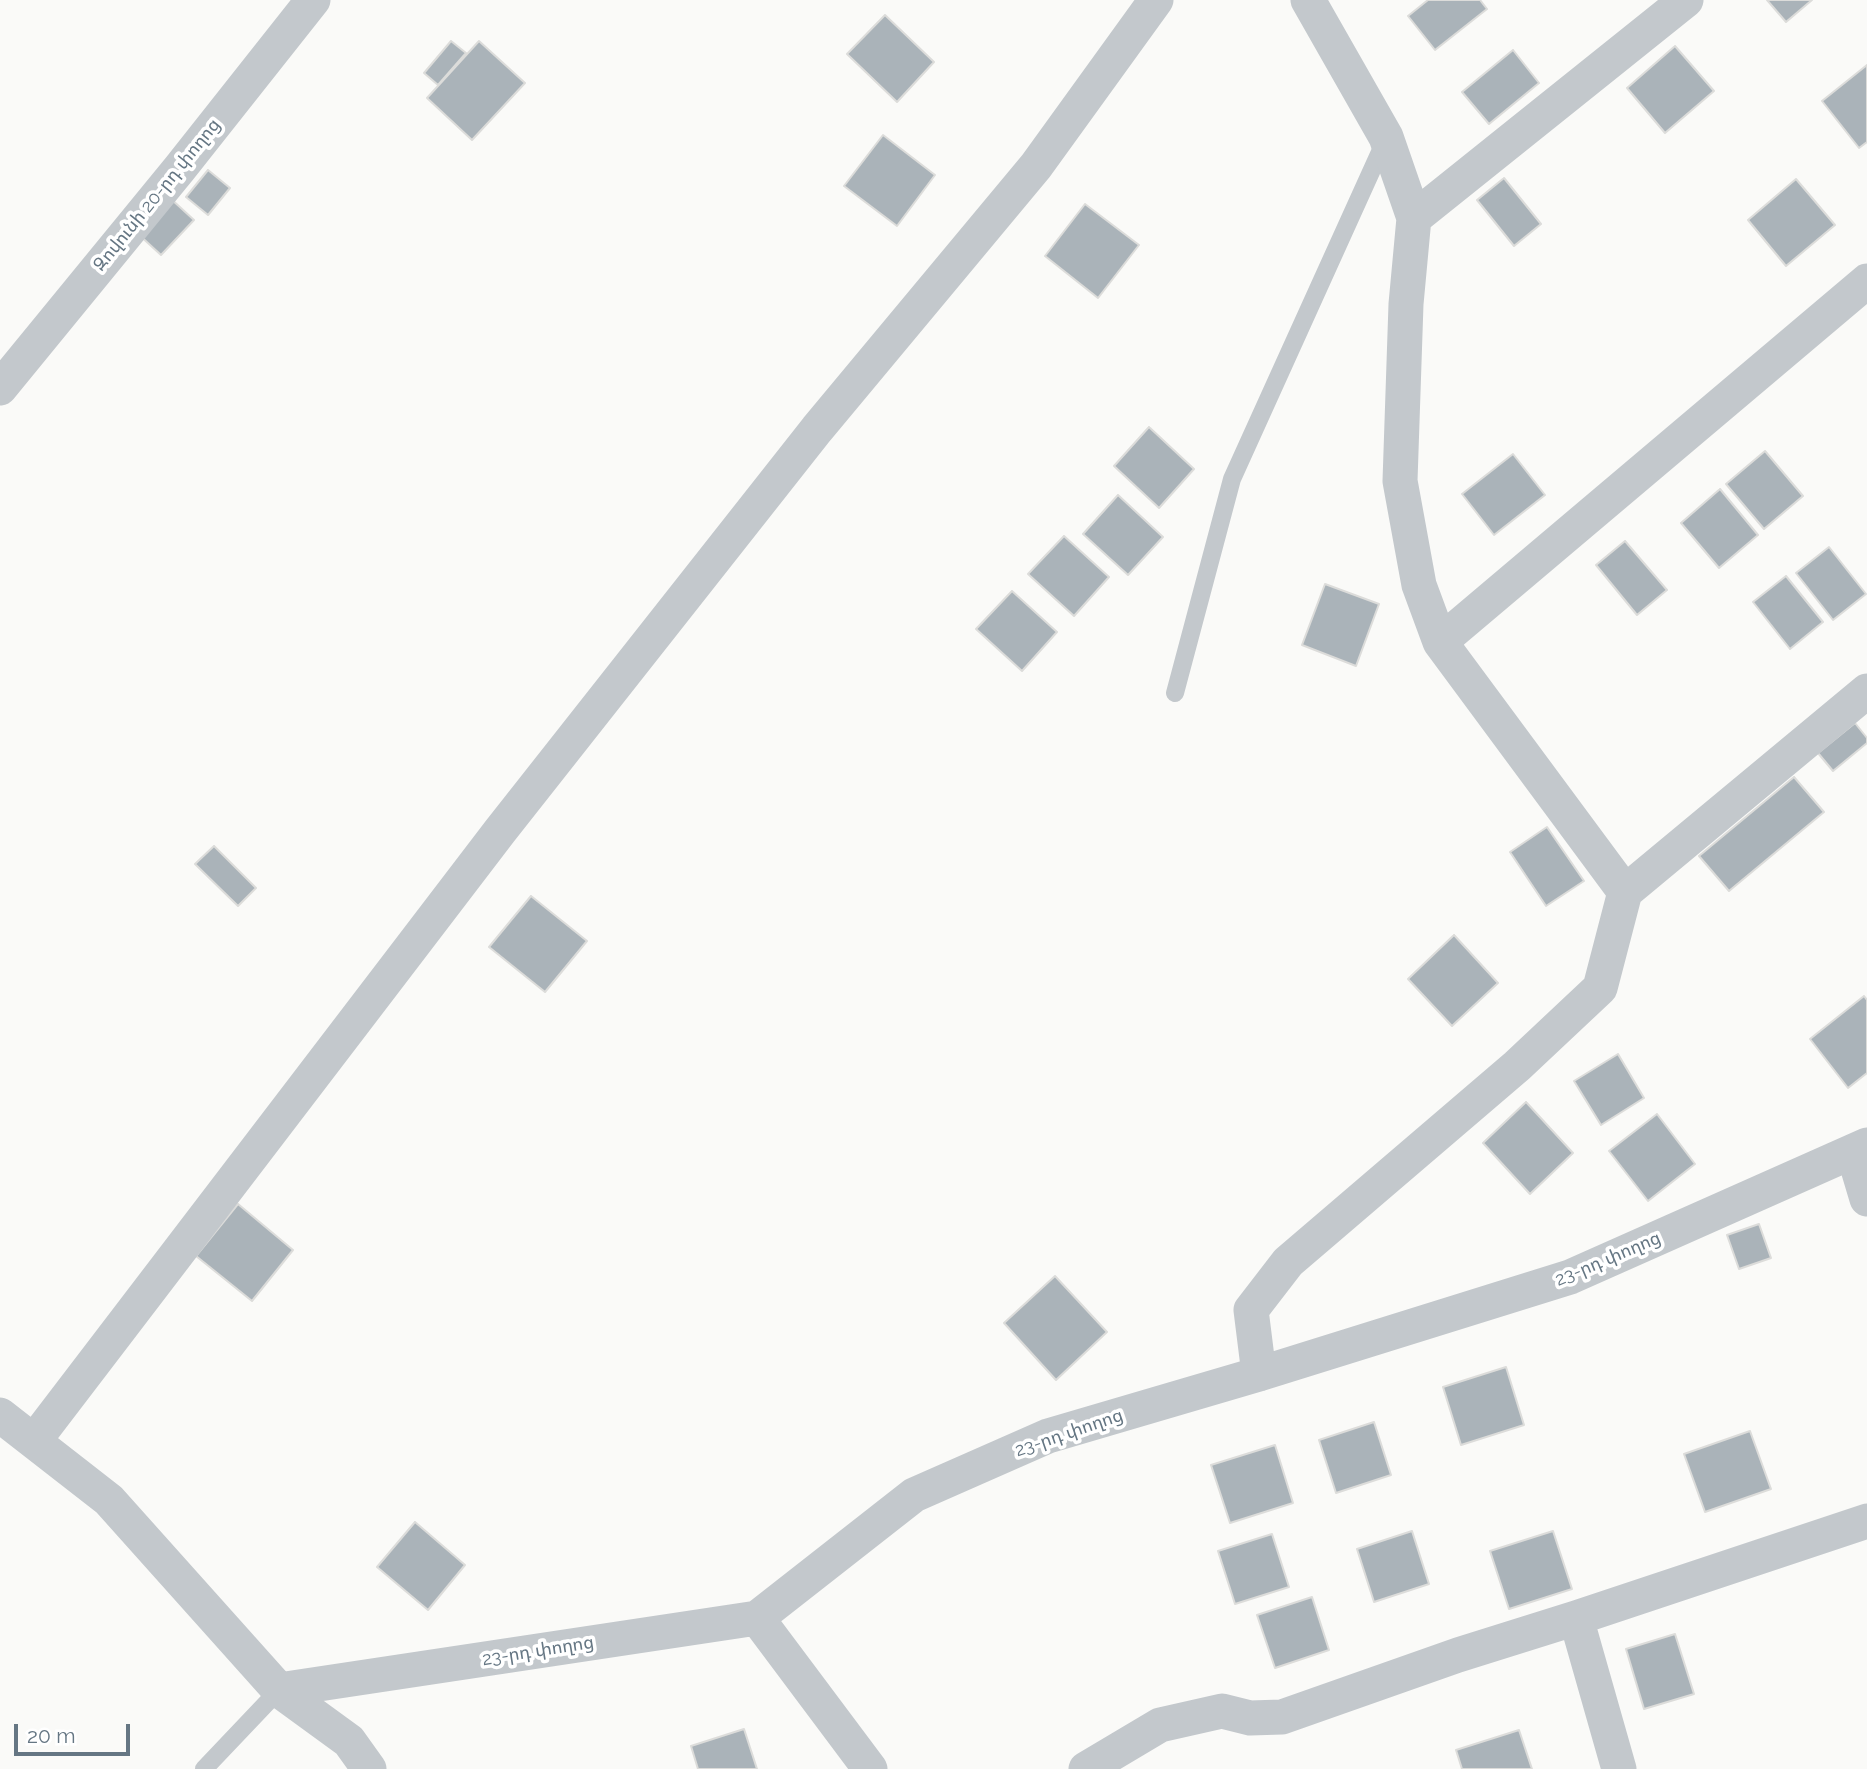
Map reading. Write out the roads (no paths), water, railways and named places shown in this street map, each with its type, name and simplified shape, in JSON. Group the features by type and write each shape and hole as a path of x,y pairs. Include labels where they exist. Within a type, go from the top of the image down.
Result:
{"street":[{"name":"Զովունի 20-րդ փողոց","path":"0,388 313,0"},
{"path":"33,1441 500,831 817,429 1035,166 1156,0"},
{"path":"1308,0 1386,137 1414,218 1406,304 1400,481 1419,585 1440,642 1625,891"},
{"path":"1414,218 1686,0"},
{"path":"1440,642 1867,281"},
{"path":"1259,1374 1251,1310 1288,1262 1517,1066 1600,988 1625,891 1867,691"},
{"path":"1860,1149 1867,1199"},
{"name":"23-րդ փողոց","path":"279,1690 757,1618 914,1495 1048,1436 1570,1278 1860,1149"},
{"path":"0,1415 109,1500 279,1690 349,1741 369,1769"},
{"path":"1086,1769 1160,1726 1222,1711 1251,1718 1282,1717 1458,1655 1576,1619 1867,1521"},
{"path":"757,1618 870,1769"},
{"path":"1576,1619 1619,1769"}],"lane":[{"path":"1175,693 1232,479 1386,137"},
{"path":"204,1769 279,1690"}]}
